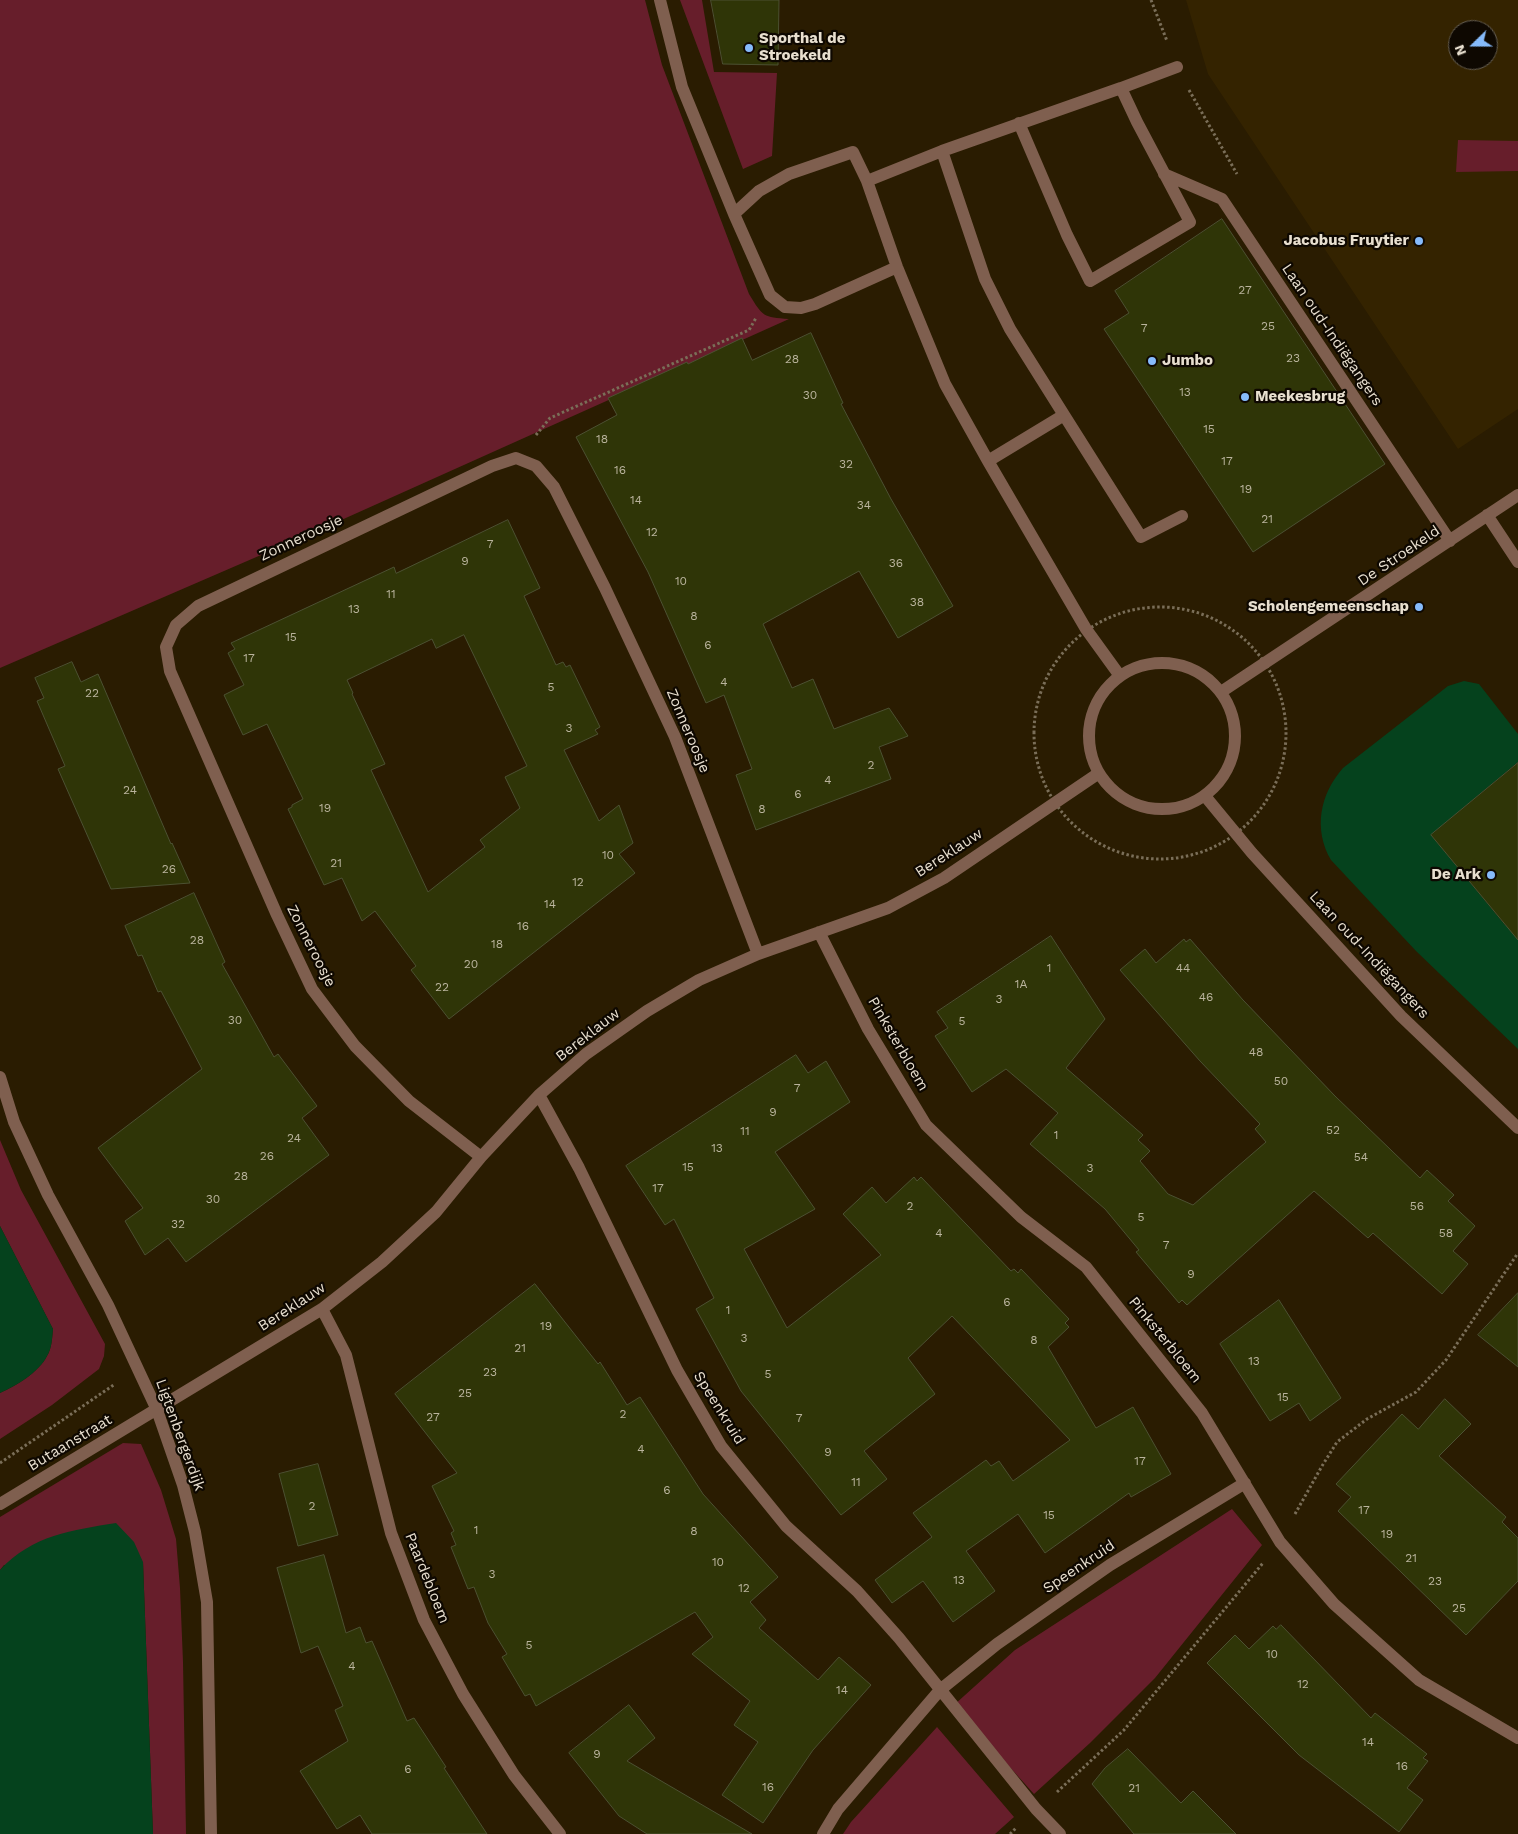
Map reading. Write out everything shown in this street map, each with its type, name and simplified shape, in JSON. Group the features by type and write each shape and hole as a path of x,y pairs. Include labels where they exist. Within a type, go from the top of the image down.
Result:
{"street":[{"path":"660,0 682,87 734,214 770,295 785,307 801,308 816,304 897,268"},
{"path":"867,181 942,151 1177,67"},
{"path":"1019,123 1067,234 1090,281 1190,222 1137,122 1122,88"},
{"path":"942,151 985,279 1010,329 1141,537 1182,516"},
{"path":"734,214 759,191 789,174 853,152 867,181 897,268 945,384 988,462 1086,629 1120,676"},
{"name":"Laan oud-Indiëgangers","path":"1164,174 1222,199 1450,541"},
{"path":"988,462 1064,415"},
{"name":"Zonneroosje","path":"480,1157 409,1101 355,1046 312,989 277,915 170,671 166,647 176,625 198,606 492,466 516,458 536,466 554,487 605,588 675,737 758,954"},
{"name":"De Stroekeld","path":"1221,692 1473,527 1487,515 1518,495"},
{"path":"1487,515 1518,562"},
{"path":"1162,662 1184,666 1205,676 1221,692 1232,713 1236,736 1232,759 1221,780 1204,796 1182,807 1158,810 1135,804 1114,791 1099,773 1090,752 1089,731 1094,710 1104,691 1120,676 1140,666 1162,662"},
{"name":"Bereklauw","path":"157,1410 322,1309 382,1262 436,1212 480,1157 539,1095 586,1054 647,1011 700,980 758,954 888,908 944,878 1099,773"},
{"name":"Laan oud-Indiëgangers","path":"1204,796 1236,835 1402,1016 1518,1128"},
{"name":"Pinksterbloem","path":"819,932 868,1029 926,1125 1021,1217 1086,1267 1202,1413 1280,1542 1334,1604 1418,1680 1518,1738"},
{"name":"Ligtenbergerdijk","path":"0,1077 14,1122 48,1195 108,1305 157,1410 183,1485 195,1532 207,1602 211,1834"},
{"name":"Speenkruid","path":"539,1095 579,1168 677,1370 721,1446 786,1526 857,1591 1036,1809 1060,1834"},
{"name":"Paardebloem","path":"322,1309 346,1355 391,1533 424,1620 463,1694 514,1775 560,1834"},
{"name":"Butaanstraat","path":"0,1504 157,1410"},
{"name":"Speenkruid","path":"823,1834 838,1809 940,1690 997,1644 1110,1565 1245,1483"}],"path":[{"path":"516,458 550,418 749,330 770,295"},
{"path":"1163,606 1203,613 1239,633 1266,663 1282,698 1287,736 1281,774 1263,808 1236,835 1206,852 1172,860 1139,859 1106,848 1076,829 1053,803 1038,768 1035,748 1033,729 1040,691 1058,656 1086,629 1122,611 1163,606"},
{"path":"1036,1809 1124,1730 1280,1542 1337,1442 1367,1419 1416,1392 1446,1360 1518,1253"},
{"name":"Butaanstraat","path":"0,1463 138,1368"}],"shaded area":[{"path":"0,0 645,0 662,65 749,294 764,314 789,319 328,526 0,668"},
{"path":"680,0 702,0 714,72 777,73 772,156 743,169"},
{"name":"Jacobus Fruytier","path":"1186,0 1518,0 1518,409 1458,449 1208,74"},
{"path":"1458,140 1518,141 1518,171 1456,172"},
{"path":"1464,681 1479,684 1518,734 1518,762 1431,835 1505,925 1518,928 1518,1049 1416,951 1331,860 1322,836 1321,824 1324,800 1335,778 1343,768 1448,686"},
{"path":"0,1140 21,1190 105,1344 104,1356 99,1369 52,1405 0,1439 0,1393 13,1387 39,1368 50,1350 53,1329 0,1226"},
{"path":"0,1226 53,1329 50,1350 39,1368 13,1387 0,1393"},
{"path":"123,1443 141,1444 161,1490 176,1539 183,1662 186,1834 153,1834 143,1562 4,1565 0,1570 0,1517"},
{"path":"1232,1509 1262,1545 1155,1678 1090,1743 1034,1794 954,1705 1015,1650"},
{"path":"116,1523 134,1542 143,1562 153,1834 0,1834 0,1570 12,1558 39,1542 84,1528"},
{"path":"937,1727 1014,1817 995,1834 843,1834 851,1822"}],"building":[{"path":"711,0 779,0 778,65 723,64"},
{"name":"Meekesbrug","path":"1222,219 1385,464 1253,552 1104,329 1129,313 1115,291"},
{"path":"811,333 843,403 841,404 891,499 953,606 898,638 859,571 763,624 792,688 813,679 834,729 889,708 908,736 879,747 891,779 756,830 736,775 752,769 724,695 706,703 648,572 576,437 617,415 608,398 687,362 688,364 742,338 752,360"},
{"path":"508,520 540,588 524,596 556,665 563,662 566,667 570,665 600,727 595,730 598,734 564,750 599,821 619,805 633,843 619,854 635,873 449,1019 411,970 416,966 375,911 362,921 342,878 324,885 288,809 303,799 267,724 243,735 224,695 244,685 228,653 235,649 231,643 394,567 396,573","holes":["464,635 527,766 505,777 520,808 480,840 485,847 428,892 371,770 385,764 347,680 432,639 436,648"]},
{"path":"72,662 81,682 98,674 171,844 190,883 111,889 58,769 65,766 37,701 44,698 35,678"},
{"name":"De Ark","path":"1518,763 1518,940 1431,835"},
{"path":"194,893 225,962 222,964 274,1057 278,1054 317,1106 302,1118 329,1155 186,1262 168,1238 145,1255 125,1221 143,1208 98,1148 202,1069 161,991 158,992 142,955 138,956 125,926"},
{"path":"1051,936 1105,1019 1066,1068 1143,1135 1138,1140 1150,1151 1140,1161 1168,1194 1193,1205 1266,1142 1255,1129 1260,1124 1200,1061 1120,970 1145,949 1156,963 1184,939 1186,942 1190,939 1243,1000 1335,1096 1420,1178 1427,1170 1454,1195 1448,1201 1475,1226 1453,1251 1468,1264 1442,1294 1373,1233 1368,1238 1314,1191 1187,1305 1182,1300 1179,1303 1136,1252 1139,1250 1105,1209 1030,1144 1058,1113 1006,1069 972,1092 935,1036 948,1028 937,1012"},
{"path":"796,1055 808,1073 826,1061 850,1102 775,1152 815,1209 744,1249 787,1328 881,1255 843,1214 872,1187 886,1203 914,1177 917,1181 921,1177 1011,1271 1014,1269 1018,1273 1021,1269 1069,1319 1065,1323 1069,1327 1048,1347 1096,1428 1133,1407 1171,1474 1131,1497 1129,1493 1045,1553 1018,1514 966,1551 995,1591 953,1622 923,1581 892,1603 875,1580 932,1537 913,1513 986,1460 991,1466 999,1461 1013,1481 1070,1440 952,1316 908,1358 935,1394 864,1451 887,1479 841,1515 741,1391 696,1309 714,1298 674,1219 665,1225 626,1166"},
{"path":"535,1284 598,1364 600,1362 627,1405 640,1397 703,1494 778,1577 750,1602 766,1620 759,1628 818,1680 839,1657 871,1685 813,1750 763,1823 722,1795 758,1742 734,1725 750,1701 692,1654 713,1637 695,1612 536,1706 530,1694 525,1696 502,1657 507,1654 488,1623 474,1587 468,1589 451,1547 456,1545 451,1533 454,1531 432,1486 457,1473 395,1394"},
{"path":"1518,1293 1518,1367 1478,1335"},
{"path":"1279,1300 1341,1398 1310,1421 1299,1403 1270,1421 1220,1344"},
{"path":"1445,1399 1471,1424 1439,1456 1506,1517 1502,1522 1518,1538 1518,1581 1466,1635 1338,1511 1351,1497 1336,1484 1402,1414 1418,1429"},
{"path":"318,1464 338,1535 298,1546 279,1474"},
{"path":"324,1555 346,1633 360,1627 366,1643 372,1641 407,1721 414,1718 487,1834 372,1834 360,1815 337,1829 300,1771 348,1741 335,1710 343,1706 318,1646 301,1653 277,1568"},
{"path":"1281,1625 1371,1718 1375,1713 1427,1754 1423,1758 1428,1761 1407,1788 1423,1800 1399,1832 1299,1755 1207,1663 1235,1635 1249,1649 1273,1626 1276,1629"},
{"path":"629,1705 655,1738 627,1761 752,1834 647,1834 619,1816 569,1753"},
{"path":"1128,1749 1181,1803 1193,1791 1236,1834 1134,1834 1092,1784 1105,1768"}],"place":[{"name":"Sporthal de Stroekeld","path":"749,48"},
{"name":"Jacobus Fruytier","path":"1419,241"},
{"name":"Jumbo","path":"1152,361"},
{"name":"Meekesbrug","path":"1245,397"},
{"name":"Scholengemeenschap","path":"1419,607"},
{"name":"De Ark","path":"1491,875"}]}
